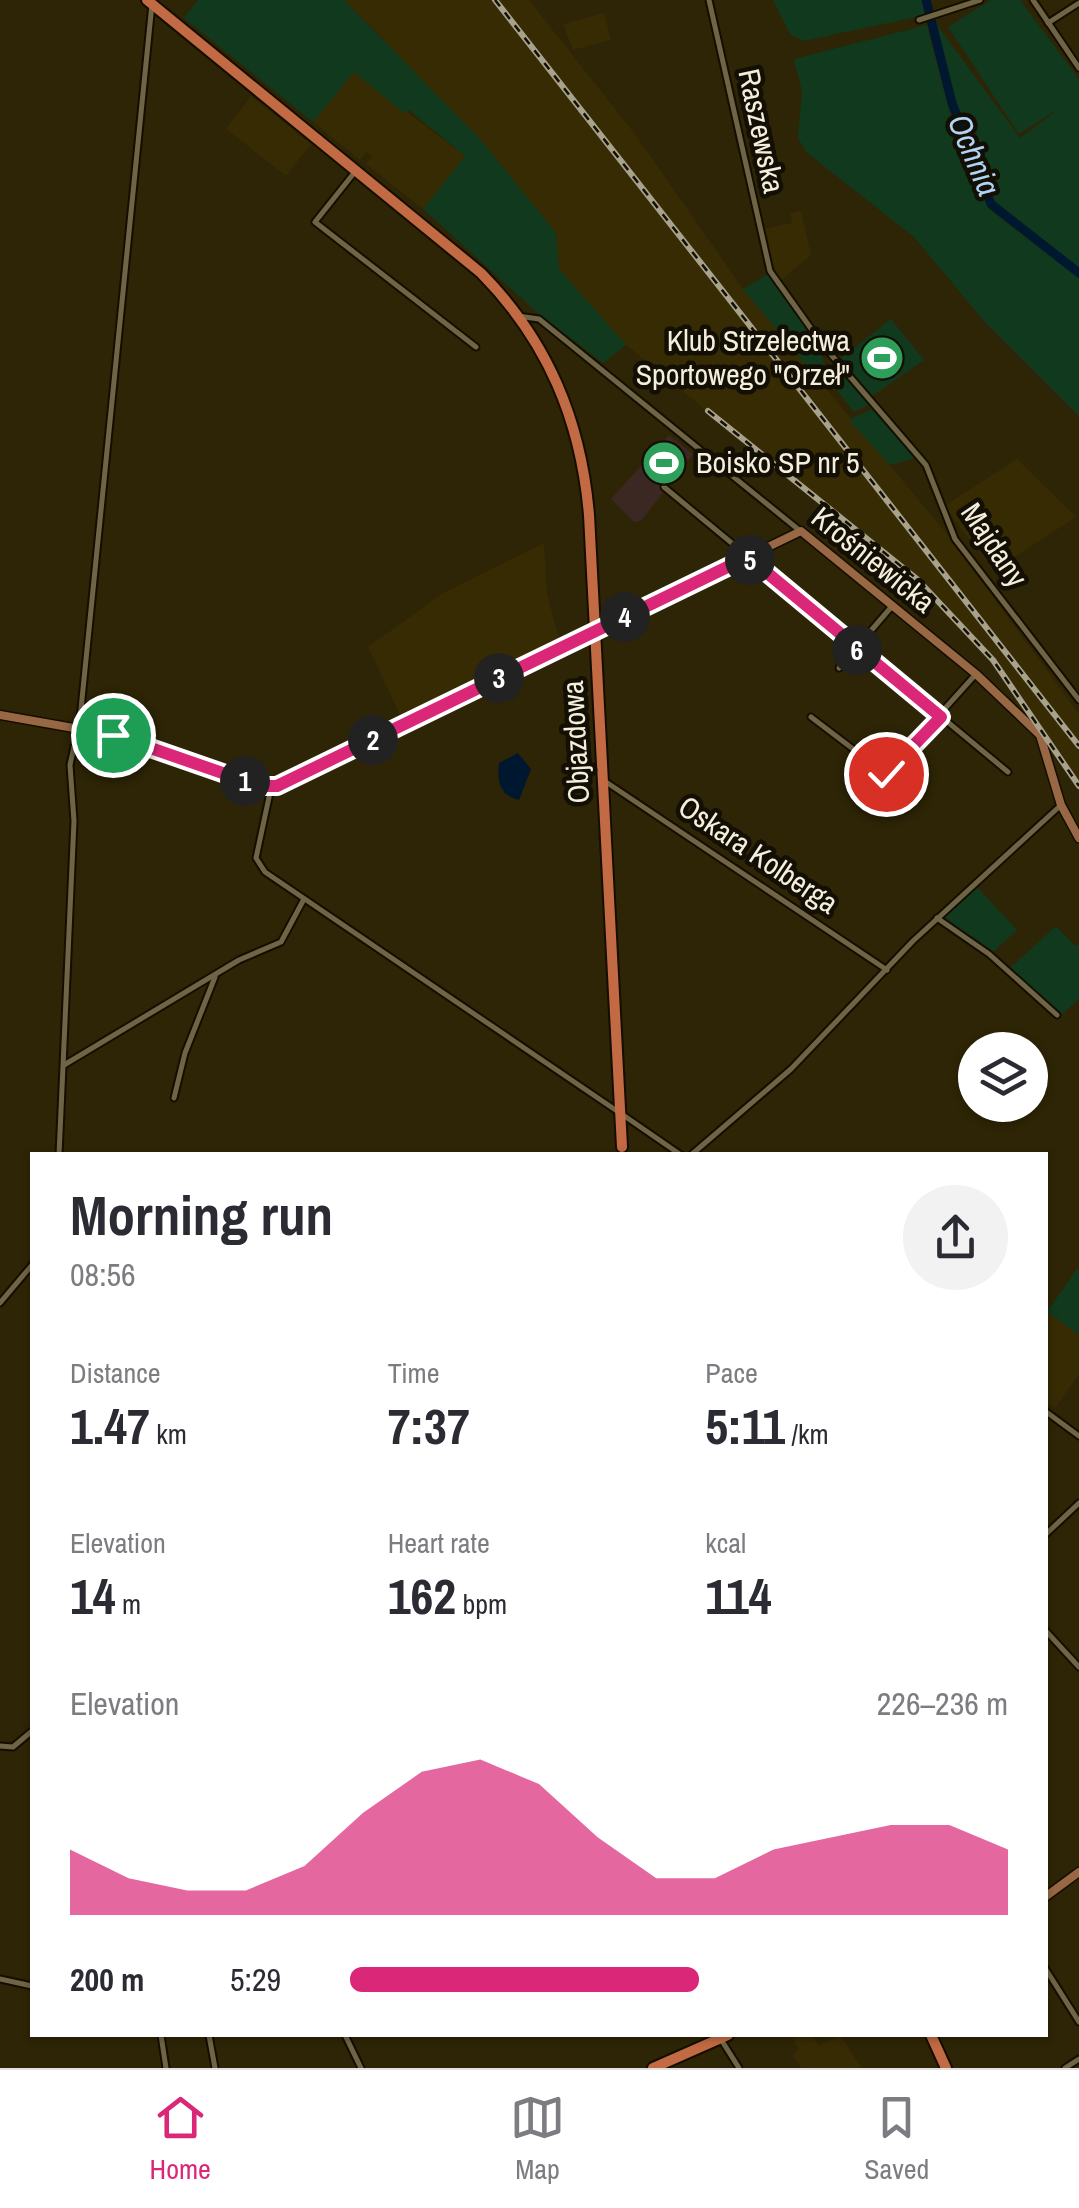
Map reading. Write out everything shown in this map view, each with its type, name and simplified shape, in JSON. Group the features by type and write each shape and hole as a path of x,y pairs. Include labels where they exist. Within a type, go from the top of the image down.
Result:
{"main road":[{"name":"Objazdowa","path":"149,2 466,260 518,316 550,366 580,446 590,515 622,1151"},
{"path":"653,2068 724,2037"},
{"path":"934,2037 948,2068"}],"street":[{"name":"Raszewska","path":"709,0 770,271"},
{"path":"920,20 980,0"},
{"path":"1032,0 1079,68"},
{"path":"59,1152 74,821 70,765 78,728 149,2"},
{"path":"1048,23 1079,3"},
{"path":"356,170 315,222 476,347"},
{"name":"Majdany","path":"770,271 822,344 926,465 954,539 1079,700"},
{"name":"Krośniewicka","path":"518,316 540,318 976,674 1043,739 1061,804 1079,838"},
{"path":"664,487 1008,772"},
{"path":"0,716 78,728 270,788 801,531"},
{"path":"840,668 892,606"},
{"path":"811,717 886,774 976,674"},
{"name":"Oskara Kolberga","path":"603,780 886,970"},
{"path":"270,788 256,858 265,872 677,1152"},
{"path":"695,1152 791,1069 937,918 1061,804"},
{"path":"64,1065 216,974 281,942 304,899"},
{"path":"937,918 989,954 1056,1015"},
{"path":"174,1098 185,1053 216,974"},
{"path":"0,1304 30,1266"},
{"path":"1048,1414 1079,1436"},
{"path":"1048,1531 1079,1503"},
{"path":"1048,1633 1079,1667"},
{"path":"0,1746 13,1747 30,1733"},
{"path":"1048,1895 1079,1872"},
{"path":"1048,1973 1079,2022"},
{"path":"0,1979 30,1986"},
{"path":"160,2037 166,2068"},
{"path":"209,2037 215,2068"},
{"path":"347,2037 361,2068"},
{"path":"724,2037 739,2068"},
{"path":"680,2056 688,2068"},
{"path":"1065,2068 1079,2059"}],"shaded area":[{"path":"344,0 529,0 635,134 743,289 943,529 1079,714 1079,788 1004,678 920,586 619,339 559,269 556,233 480,139"},
{"path":"604,13 611,40 573,50 563,24"},
{"path":"354,72 465,156 423,209 366,164 372,156 366,152 360,160 313,122"},
{"path":"251,96 311,144 286,176 226,129"},
{"path":"801,211 811,255 781,280 772,268 763,229 792,223 790,213"},
{"path":"669,435 693,454 641,521 634,522 611,499"},
{"path":"1017,459 1076,517 993,571 944,506"},
{"path":"544,543 547,594 559,639 402,719 368,647 445,592"},
{"path":"1048,1313 1079,1335 1079,1374 1055,1408 1048,1403"},
{"path":"792,2037 813,2037 819,2046 841,2037 862,2068 801,2068 792,2055 799,2050"}],"green space":[{"path":"198,0 344,0 480,139 556,233 559,269 626,345 603,363 539,314 423,209 465,156 409,110 404,113 354,72 313,122 184,18"},
{"path":"773,0 922,0 926,15 803,41 790,34"},
{"path":"991,0 1020,0 1079,79 1079,270 990,199 963,128 932,18 1020,138 1063,106 1019,134 948,27"},
{"path":"927,25 950,114 989,209 1079,278 1079,416 984,321 915,238 806,152 798,138 802,92 794,59"},
{"path":"768,274 818,345 827,372 845,376 870,404 854,412 832,384 825,388 743,289"},
{"name":"Klub Strzelectwa Sportowego \"Orzeł\"","path":"891,319 924,360 872,396 840,359"},
{"path":"874,408 915,458 890,465 849,420"},
{"path":"977,887 1017,930 991,954 942,919"},
{"path":"1056,926 1075,946 1079,944 1079,999 1060,1016 1009,969"},
{"path":"1077,1269 1079,1270 1079,1335 1048,1311"}],"water":[{"path":"518,753 531,769 519,800 503,791 498,776 499,763"}],"waterway":[{"name":"Ochnia","path":"926,0 952,103 991,204 1079,273"}],"railway":[{"path":"495,0 1079,746"},
{"path":"708,411 917,579 993,660 1079,786"}],"place":[{"name":"Klub Strzelectwa Sportowego \"Orzeł\"","path":"882,358"},
{"name":"Boisko SP nr 5","path":"664,463"}],"route":[{"path":"113,735 270,788 748,557 941,717 886,774"}]}
